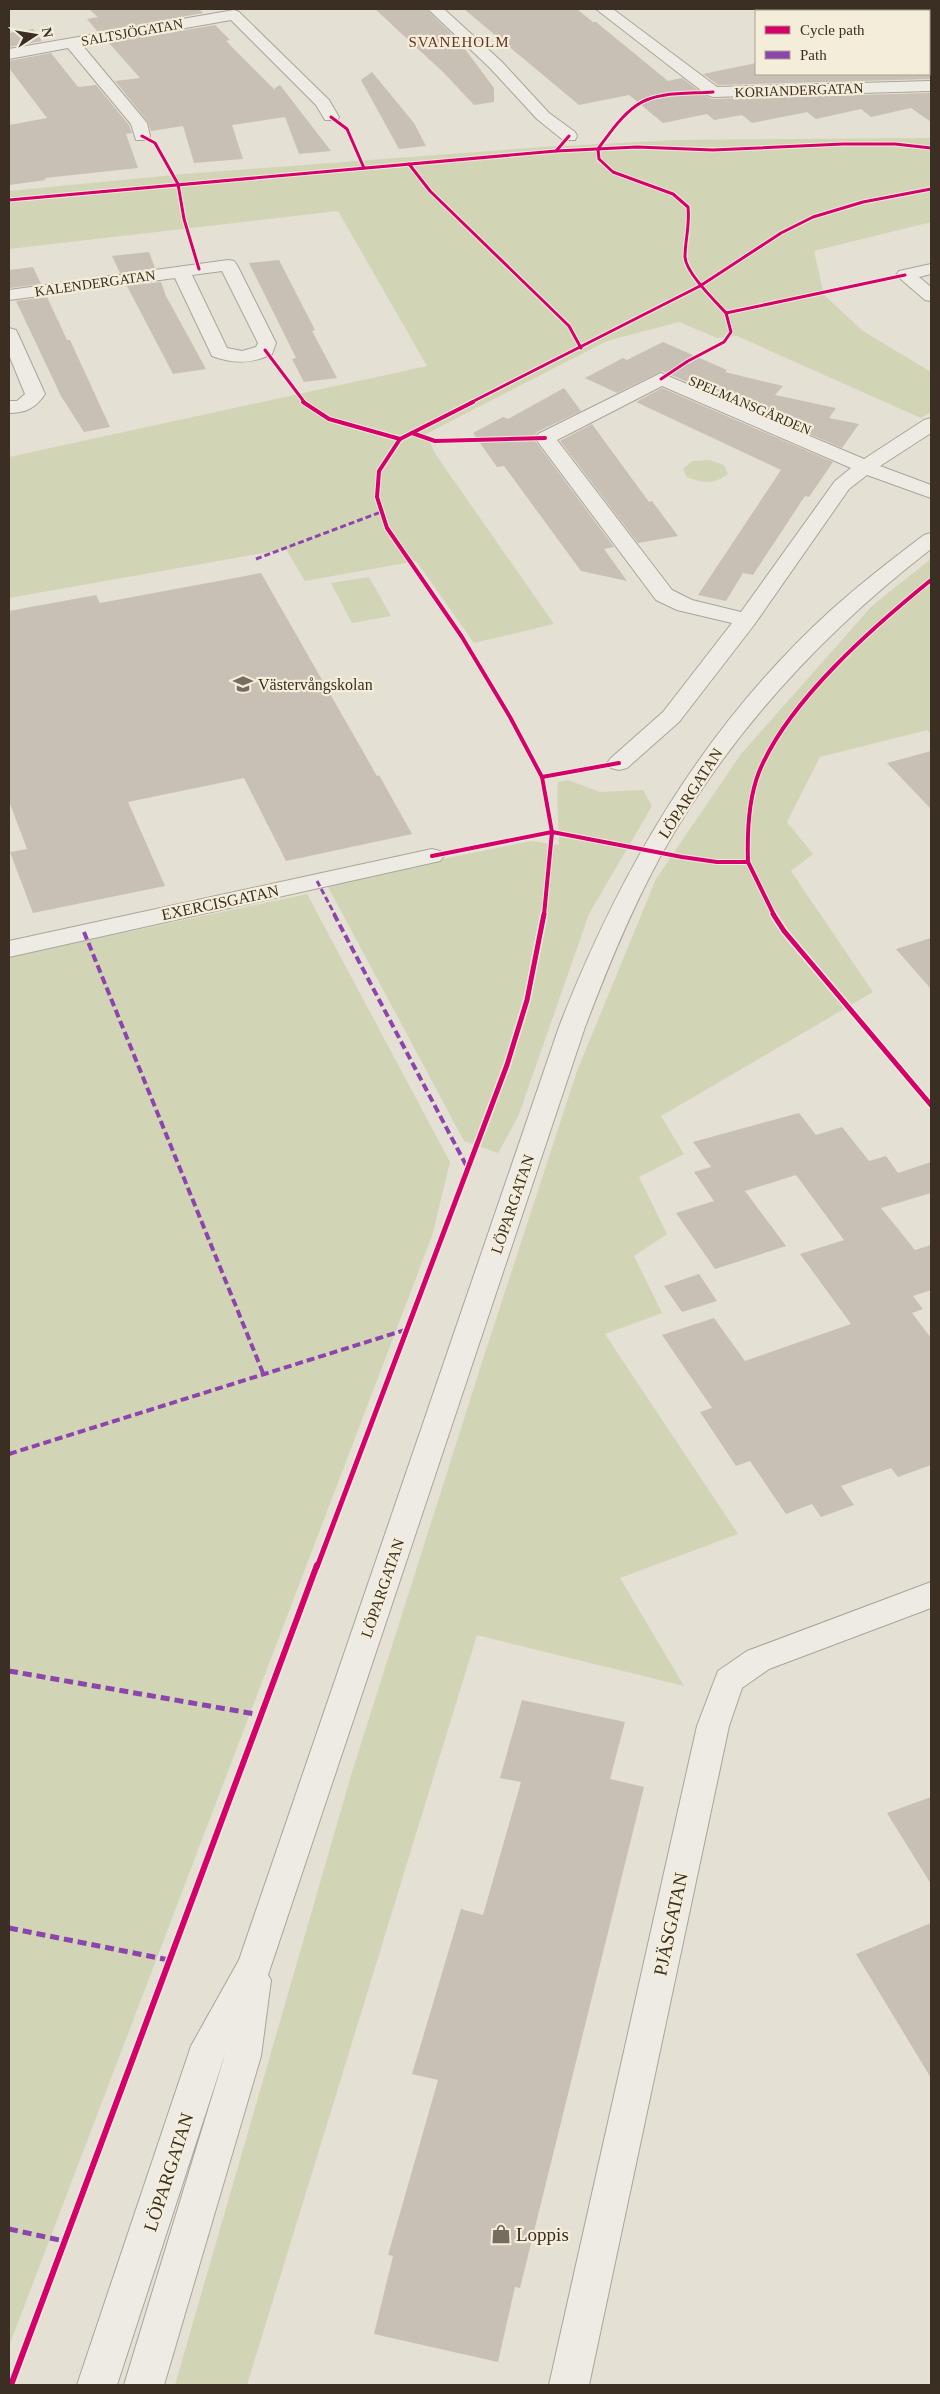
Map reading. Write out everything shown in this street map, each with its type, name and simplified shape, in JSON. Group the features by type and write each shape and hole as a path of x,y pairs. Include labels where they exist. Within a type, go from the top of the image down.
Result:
{"street":[{"path":"434,9 496,65 543,116 569,136"},
{"name":"KORIANDERGATAN","path":"606,9 713,92 931,86"},
{"name":"SALTSJÖGATAN","path":"9,54 234,15 324,103 331,117"},
{"path":"72,43 139,123 142,136"},
{"name":"KALENDERGATAN","path":"9,295 181,271 228,265 266,343 265,350 256,355 242,358 230,357 219,352 181,271"},
{"path":"931,269 905,274 931,296"},
{"path":"9,334 35,394 31,401 21,406 9,407"},
{"name":"SPELMANSGÅRDEN","path":"746,620 685,605 664,595 545,438 661,379 865,467 931,492"},
{"path":"619,763 671,717 746,620 842,486 865,467 931,424"},
{"name":"LÖPARGATAN","path":"97,2385 209,2046 254,1965 572,1027 609,936 642,868 664,830 712,758 772,683 837,616 907,556 931,539"},
{"name":"EXERCISGATAN","path":"9,948 432,856"},
{"name":"PJÄSGATAN","path":"569,2385 713,1726 729,1680 758,1660 931,1595"},
{"name":"LÖPARGATAN","path":"144,2385 243,2056 254,1965"}],"green space":[{"path":"931,138 931,222 814,251 824,295 863,331 931,372 931,412 921,418 737,336 717,338 679,322 607,341 426,434 436,455 554,624 474,643 416,561 305,581 286,549 9,598 9,457 427,366 338,211 9,249 9,191 184,174 542,147 676,140"},
{"path":"709,460 724,465 728,474 718,480 708,482 687,477 683,469 692,461"},
{"path":"931,559 931,734 927,730 820,757 787,822 813,854 791,871 873,992 661,1116 684,1154 639,1177 667,1234 634,1256 662,1313 605,1334 738,1534 620,1578 684,1686 477,1635 247,2385 175,2385 352,1772 484,1356 577,1071 656,879 741,754 873,605"},
{"path":"369,577 391,616 352,623 331,583"},
{"path":"568,780 600,792 643,790 652,806 589,914 518,1117 498,1153 464,1141 326,883 531,841 559,845 558,782"},
{"path":"307,894 450,1162 432,1236 9,2346 9,957"}],"building":[{"path":"89,9 199,9 203,13 98,32 87,19 98,17"},
{"path":"375,9 426,9 459,41 494,88 494,102 474,105 444,73"},
{"path":"464,9 577,9 593,22 596,22 668,81 682,78 712,99 931,93 931,122 911,108 871,117 861,109 816,119 807,112 752,123 742,115 714,120 707,114 663,123 629,95 579,105"},
{"path":"215,25 230,40 226,41 275,90 280,85 331,151 299,154 285,117 232,125 243,159 194,163 183,126 151,131 148,122 115,81 140,78 109,43"},
{"path":"33,29 42,41 9,47 9,33"},
{"path":"51,53 78,87 96,85 129,125 132,133 126,134 138,168 45,178 46,180 9,185 9,125 47,118 9,68 9,61"},
{"path":"755,63 755,75 931,74 931,79 718,85 703,74"},
{"path":"372,72 414,123 426,146 399,149 361,80"},
{"path":"149,252 155,268 120,273 112,256"},
{"path":"279,260 315,330 312,331 337,378 304,382 292,359 296,358 249,263"},
{"path":"33,267 41,284 10,288 9,270"},
{"path":"161,282 166,296 206,369 173,374 127,286"},
{"path":"47,297 67,340 70,340 110,427 84,432 61,396 16,301"},
{"path":"663,342 727,370 725,372 783,386 775,395 836,408 829,418 859,424 842,448 662,371 617,393 585,378 623,358 627,360"},
{"path":"564,388 581,411 537,432 533,438 614,547 604,549 627,581 581,571 504,466 497,467 473,433 503,417 508,419"},
{"path":"662,388 833,462 809,497 805,496 753,575 743,573 726,601 698,595 781,470 636,402"},
{"path":"592,424 649,502 652,501 678,536 638,543 560,441"},
{"path":"261,573 412,834 286,861 244,778 128,802 165,886 33,913 10,852 27,849 9,801 9,611 96,595 100,603"},
{"path":"931,751 931,809 887,763"},
{"path":"931,938 931,989 896,949"},
{"path":"799,1113 816,1135 842,1127 869,1161 886,1156 898,1173 931,1162 931,1193 881,1208 915,1250 931,1245 931,1290 913,1296 923,1309 912,1313 931,1338 931,1465 898,1477 891,1468 841,1486 854,1505 821,1517 812,1504 786,1514 750,1461 736,1466 700,1412 712,1408 662,1335 714,1318 745,1361 851,1324 800,1254 844,1240 796,1175 745,1191 786,1246 715,1269 676,1213 714,1201 694,1172 711,1167 693,1142"},
{"path":"699,1274 717,1301 682,1312 664,1286"},
{"path":"522,1700 625,1722 610,1779 644,1787 520,2288 515,2287 498,2362 374,2334 393,2256 388,2255 438,2080 412,2074 461,1909 483,1915 521,1782 500,1778"},
{"path":"931,1797 931,1884 887,1813"},
{"path":"931,1923 931,2078 856,1954"}],"marked path":[{"path":"256,559 381,512"},
{"path":"317,881 467,1167"},
{"path":"84,932 263,1373"},
{"path":"9,1454 405,1330"},
{"path":"9,1671 261,1715"},
{"path":"9,1928 169,1960"},
{"path":"9,2229 64,2241"}],"cycle path":[{"path":"713,92 662,97 643,102 626,115 598,149 599,159 613,172 673,194 688,207 690,224 685,259 700,286 726,313 905,275"},
{"path":"331,117 347,129 364,168"},
{"path":"142,136 155,143 178,184 184,219 199,269"},
{"path":"9,200 556,151 569,136"},
{"path":"556,151 637,147 713,150 843,144 895,144 931,148"},
{"path":"409,164 430,191 569,326 581,348"},
{"path":"11,2385 405,1330 507,1065 527,1000 543,923 552,832 542,777 510,717 462,637 387,528 377,497 379,471 400,439 700,286 781,233 813,217 863,202 931,189"},
{"path":"661,379 688,361 724,342 731,332 726,313"},
{"path":"265,350 301,401 329,419 400,439"},
{"path":"412,433 435,441 545,438"},
{"path":"748,862 749,818 752,796 761,767 783,731 800,707 841,660 886,617 931,580"},
{"path":"542,777 619,763"},
{"path":"432,856 552,832 682,857 717,862 748,862 767,905 784,931 931,1105"}],"place":[{"name":"Västervångskolan","path":"243,684"},
{"name":"Loppis","path":"501,2234"}],"district":[{"name":"SVANEHOLM","path":"459,42"}]}
